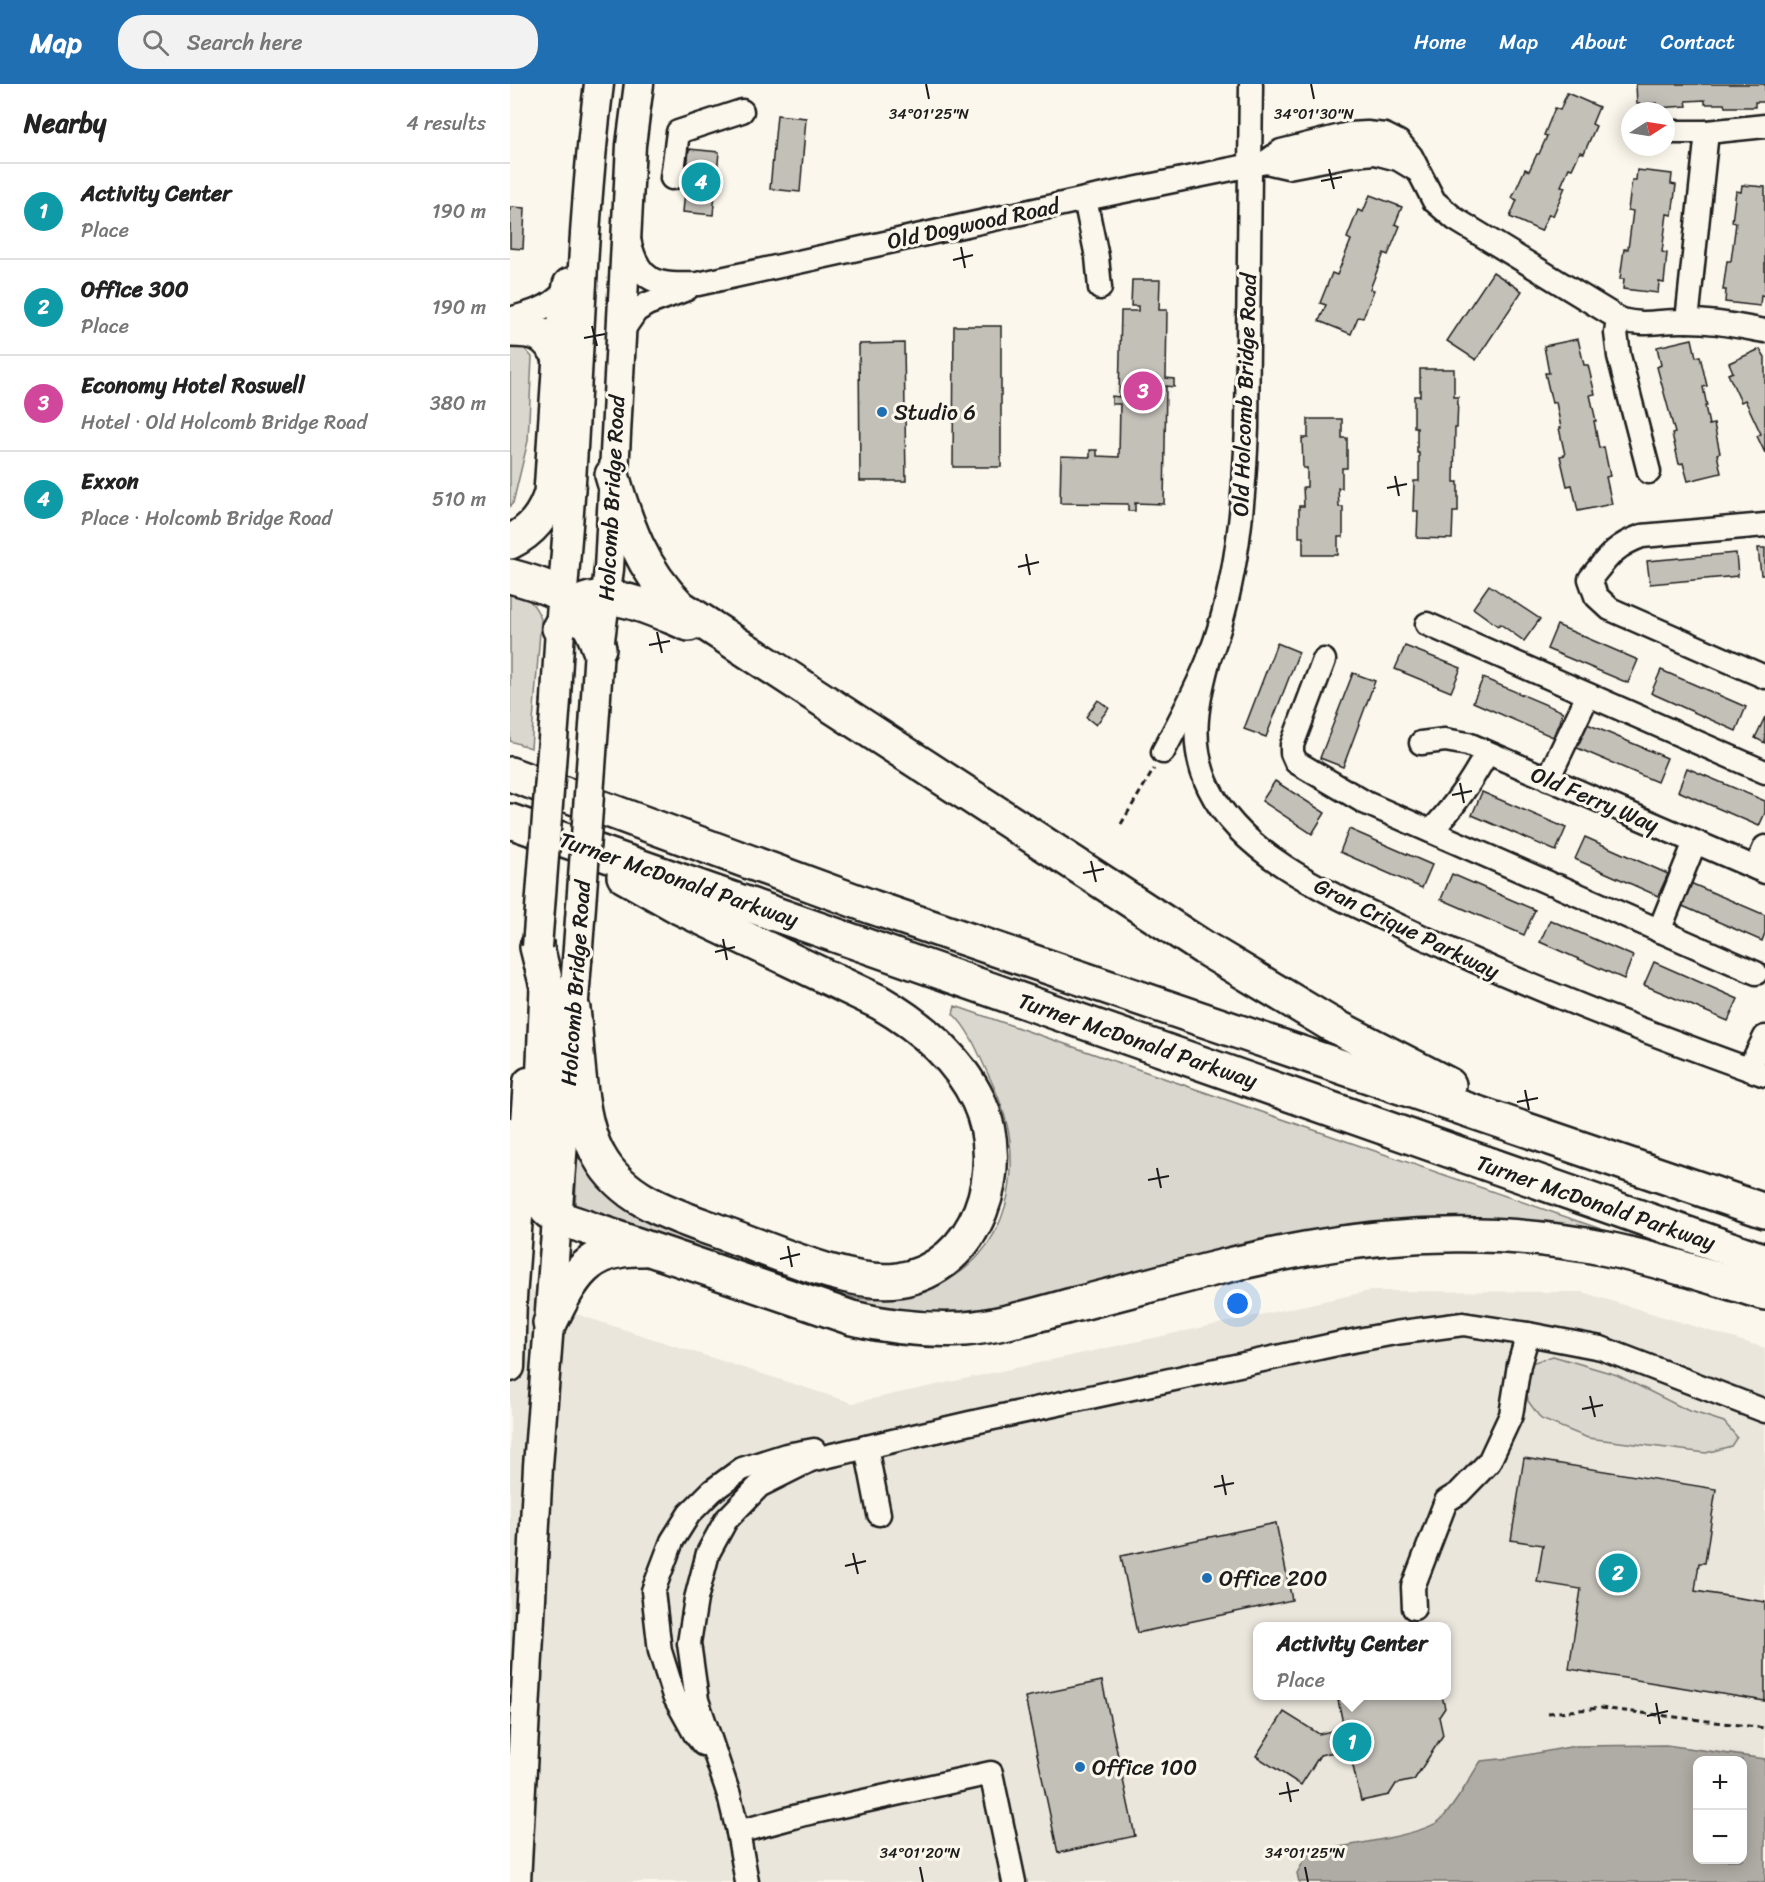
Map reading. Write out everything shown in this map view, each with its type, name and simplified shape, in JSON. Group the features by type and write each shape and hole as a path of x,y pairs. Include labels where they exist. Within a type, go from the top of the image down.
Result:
{"highway":[{"path":"510,542 534,526 547,506 551,493 560,356 570,285"},
{"path":"510,330 539,333 551,343 560,356"},
{"path":"612,474 636,547 663,590 680,607 729,641 1288,1000 1367,1044 1538,1132"},
{"path":"510,576 544,585 566,610 587,621 599,648"},
{"path":"566,610 588,599 606,598 634,602 729,641"},
{"name":"Turner McDonald Parkway","path":"510,774 872,906 1765,1210"},
{"name":"Turner McDonald Parkway","path":"510,821 1765,1261"},
{"path":"572,842 634,882 679,907 879,1002 907,1020 932,1041 963,1075 978,1098 986,1122 990,1149 990,1175 985,1201 975,1225 951,1256 931,1269 898,1280 873,1280 846,1275 795,1259 643,1200 612,1175 600,1158 591,1138 585,1114 573,1009"},
{"path":"537,947 547,987 539,1191 543,1207 558,1217 852,1318 879,1325 908,1328 965,1329 996,1324 1285,1253 1352,1241 1413,1236 1525,1238 1605,1249 1696,1271 1765,1293"},
{"path":"510,1135 517,1173 519,1205"},
{"path":"550,1323 573,1279 596,1258 626,1249 662,1252"}],"main road":[{"name":"Holcomb Bridge Road","path":"510,1367 512,1298 537,947 556,700 566,610 585,227 599,84"},
{"name":"Holcomb Bridge Road","path":"516,1882 533,1547 578,961 594,712 606,598 631,145 639,84"},
{"path":"570,285 585,227"}],"street":[{"name":"Old Holcomb Bridge Road","path":"1164,752 1211,651 1224,609 1233,568 1245,465 1258,164 1251,84"},
{"path":"672,178 678,132 742,111"},
{"path":"1675,132 1707,132 1765,126"},
{"path":"1687,321 1707,132"},
{"name":"Old Dogwood Road","path":"621,333 636,311 647,304 698,284 1085,199 1258,164 1281,150 1349,134 1367,133 1385,135 1399,142 1412,156 1434,201 1447,213 1618,318"},
{"path":"1085,199 1097,257 1100,288"},
{"name":"Old Dogwood Road","path":"627,231 631,250 638,266 656,283 698,284"},
{"path":"510,319 546,307 561,298 570,285"},
{"path":"1648,472 1619,356 1616,333 1618,318 1639,324 1716,322 1765,331"},
{"path":"1765,525 1642,536 1624,542 1590,579 1596,596 1610,609 1765,677"},
{"path":"1427,624 1765,772"},
{"name":"Gran Crique Parkway","path":"1211,651 1197,712 1196,739 1200,764 1208,787 1221,809 1264,851 1294,872 1338,896 1469,959 1628,1025 1757,1072"},
{"path":"1324,660 1292,745 1293,758 1300,765 1357,798 1756,973"},
{"path":"1548,779 1588,696"},
{"name":"Old Ferry Way","path":"1422,743 1456,741 1760,870"},
{"path":"1431,831 1464,792 1487,753"},
{"path":"1659,930 1695,842"},
{"path":"1760,870 1765,847"},
{"path":"1757,1072 1765,1037"},
{"path":"747,1882 738,1832 719,1764 697,1700 689,1643 696,1599 708,1553 726,1520 759,1486 810,1460 970,1423 1395,1333 1463,1324 1601,1348 1765,1411"},
{"path":"1414,1608 1413,1587 1446,1501 1459,1493 1489,1462 1510,1415 1519,1365 1528,1334"},
{"path":"866,1447 879,1514"},
{"path":"719,1764 695,1734 674,1696 660,1652 653,1591 672,1541 690,1514 704,1499 742,1469 786,1455 820,1449 866,1447"},
{"path":"738,1832 805,1814 991,1773 1014,1882"}],"path":[{"path":"1121,824 1164,752"},
{"path":"1548,1713 1600,1708 1765,1728"}],"shaded area":[{"path":"510,346 524,348 532,357 528,441 513,503 510,506"},
{"path":"510,587 529,600 541,619 531,748 510,741"},
{"path":"955,1006 1627,1238 1475,1229 981,1320 897,1319 575,1210 577,1158 583,1159 595,1178 609,1193 642,1219 823,1289 846,1296 869,1299 903,1296 933,1288 958,1274 979,1255 995,1232 1006,1205 1011,1175 1007,1123 995,1089 973,1041 953,1014"},
{"path":"510,1268 548,1305 853,1403 1370,1291 1582,1292 1765,1348 1765,1882 510,1882"},
{"path":"1553,1356 1617,1375 1687,1410 1724,1422 1737,1437 1731,1446 1706,1453 1588,1438 1541,1419 1528,1401 1526,1382 1531,1363"},
{"path":"1666,1745 1744,1756 1693,1756 1693,1864 1747,1864 1747,1756 1765,1759 1765,1882 1299,1882 1297,1873 1309,1852 1397,1836 1429,1826 1439,1821 1456,1801 1481,1761 1575,1746"}],"building":[{"path":"1636,84 1765,84 1765,102 1755,102 1755,107 1725,107 1724,104 1705,104 1705,100 1686,101 1687,106 1675,107 1675,102 1637,102"},
{"path":"1567,93 1599,107 1592,124 1596,126 1584,153 1580,152 1572,169 1569,168 1561,186 1565,187 1553,216 1549,214 1541,231 1510,217 1517,200 1512,198 1525,169 1529,171 1539,154 1555,108 1560,110"},
{"path":"777,115 806,118 800,192 770,189"},
{"path":"689,149 719,152 713,215 683,212"},
{"path":"1637,170 1672,174 1671,184 1676,185 1672,215 1667,214 1662,252 1667,253 1664,283 1659,282 1658,293 1623,289 1624,279 1620,279 1624,249 1628,249 1633,211 1628,210 1632,180 1636,180"},
{"path":"1742,185 1765,187 1765,296 1761,295 1760,306 1725,302 1726,290 1723,290 1727,261 1731,261 1736,223 1732,222 1736,191 1741,192"},
{"path":"1370,195 1402,207 1395,224 1400,226 1388,255 1384,253 1370,289 1374,290 1363,318 1358,317 1351,334 1319,321 1326,305 1320,303 1332,273 1337,275 1351,240 1347,238 1358,210 1363,212"},
{"path":"510,207 525,208 523,249 510,248"},
{"path":"1493,272 1522,291 1476,360 1447,341"},
{"path":"1132,280 1160,280 1159,310 1167,310 1166,378 1174,379 1174,387 1166,386 1164,504 1135,503 1135,511 1128,511 1128,504 1060,503 1061,456 1090,457 1090,450 1097,450 1097,456 1119,457 1120,404 1112,404 1112,396 1119,397 1121,311 1138,311 1138,306 1131,306"},
{"path":"954,326 1001,326 1001,467 953,467"},
{"path":"1578,339 1584,365 1588,365 1595,394 1590,395 1596,421 1594,421 1599,448 1604,447 1610,476 1606,477 1612,504 1578,511 1572,485 1567,486 1560,456 1565,455 1556,402 1552,403 1545,373 1549,373 1544,346"},
{"path":"1692,339 1696,357 1700,356 1707,386 1703,387 1707,406 1705,406 1709,425 1714,424 1720,453 1717,454 1721,473 1688,481 1683,463 1679,464 1672,434 1675,433 1657,367 1661,365 1657,347"},
{"name":"Studio 6","path":"904,343 906,481 860,481 859,344"},
{"path":"1760,349 1765,357 1765,453 1757,436 1761,434 1745,400 1741,402 1728,374 1733,372 1729,363"},
{"path":"1420,369 1454,369 1454,397 1458,397 1454,482 1458,482 1458,512 1453,512 1452,539 1417,538 1418,511 1413,511 1414,481 1419,481 1419,453 1417,453 1417,427 1414,427 1414,396 1420,396"},
{"path":"1308,419 1342,419 1342,438 1347,438 1347,468 1342,468 1342,488 1338,488 1339,507 1343,507 1343,537 1338,537 1338,555 1303,555 1303,537 1299,537 1299,506 1304,506 1303,487 1307,487 1307,468 1303,468 1302,438 1308,438"},
{"path":"1758,548 1765,548 1765,575 1761,575"},
{"path":"1736,553 1738,576 1650,584 1647,561"},
{"path":"1489,585 1540,619 1524,641 1473,608"},
{"path":"1557,625 1638,660 1628,683 1547,649"},
{"path":"1277,643 1299,652 1266,737 1244,729"},
{"path":"1405,646 1461,668 1451,692 1395,669"},
{"path":"1661,670 1746,707 1736,731 1651,693"},
{"path":"1353,673 1375,681 1343,767 1320,758"},
{"path":"1483,678 1563,712 1553,737 1473,702"},
{"path":"1098,700 1109,708 1096,725 1086,717"},
{"path":"1765,717 1765,743 1755,738"},
{"path":"1585,723 1667,758 1657,782 1575,747"},
{"path":"1687,768 1765,801 1765,813 1759,826 1678,791"},
{"path":"1275,781 1325,813 1312,834 1262,801"},
{"path":"1482,792 1566,828 1556,851 1472,815"},
{"path":"1349,829 1432,865 1422,888 1340,852"},
{"path":"1585,837 1668,874 1658,896 1575,859"},
{"path":"1452,874 1535,910 1524,935 1441,899"},
{"path":"1688,882 1765,915 1765,933 1762,941 1678,904"},
{"path":"1550,920 1633,956 1624,979 1540,942"},
{"path":"1654,962 1738,999 1728,1021 1644,985"},
{"path":"1524,1458 1716,1489 1705,1563 1699,1563 1695,1591 1765,1602 1765,1701 1569,1669 1581,1589 1537,1582 1543,1545 1511,1540"},
{"name":"Office 200","path":"1276,1523 1292,1600 1137,1633 1121,1556"},
{"name":"Office 100","path":"1102,1681 1135,1836 1058,1853 1025,1697"},
{"path":"1338,1700 1443,1700 1445,1708 1439,1717 1443,1735 1414,1780 1396,1784 1389,1795 1361,1801 1349,1749 1320,1755 1301,1785 1256,1756 1284,1712 1319,1734 1344,1728"}],"place":[{"name":"Exxon","path":"701,182"},
{"name":"Economy Hotel Roswell","path":"1143,391"},
{"name":"Studio 6","path":"882,412"},
{"name":"Office 300","path":"1618,1573"},
{"name":"Office 200","path":"1207,1578"},
{"name":"Activity Center","path":"1352,1742"},
{"name":"Office 100","path":"1080,1767"}]}
